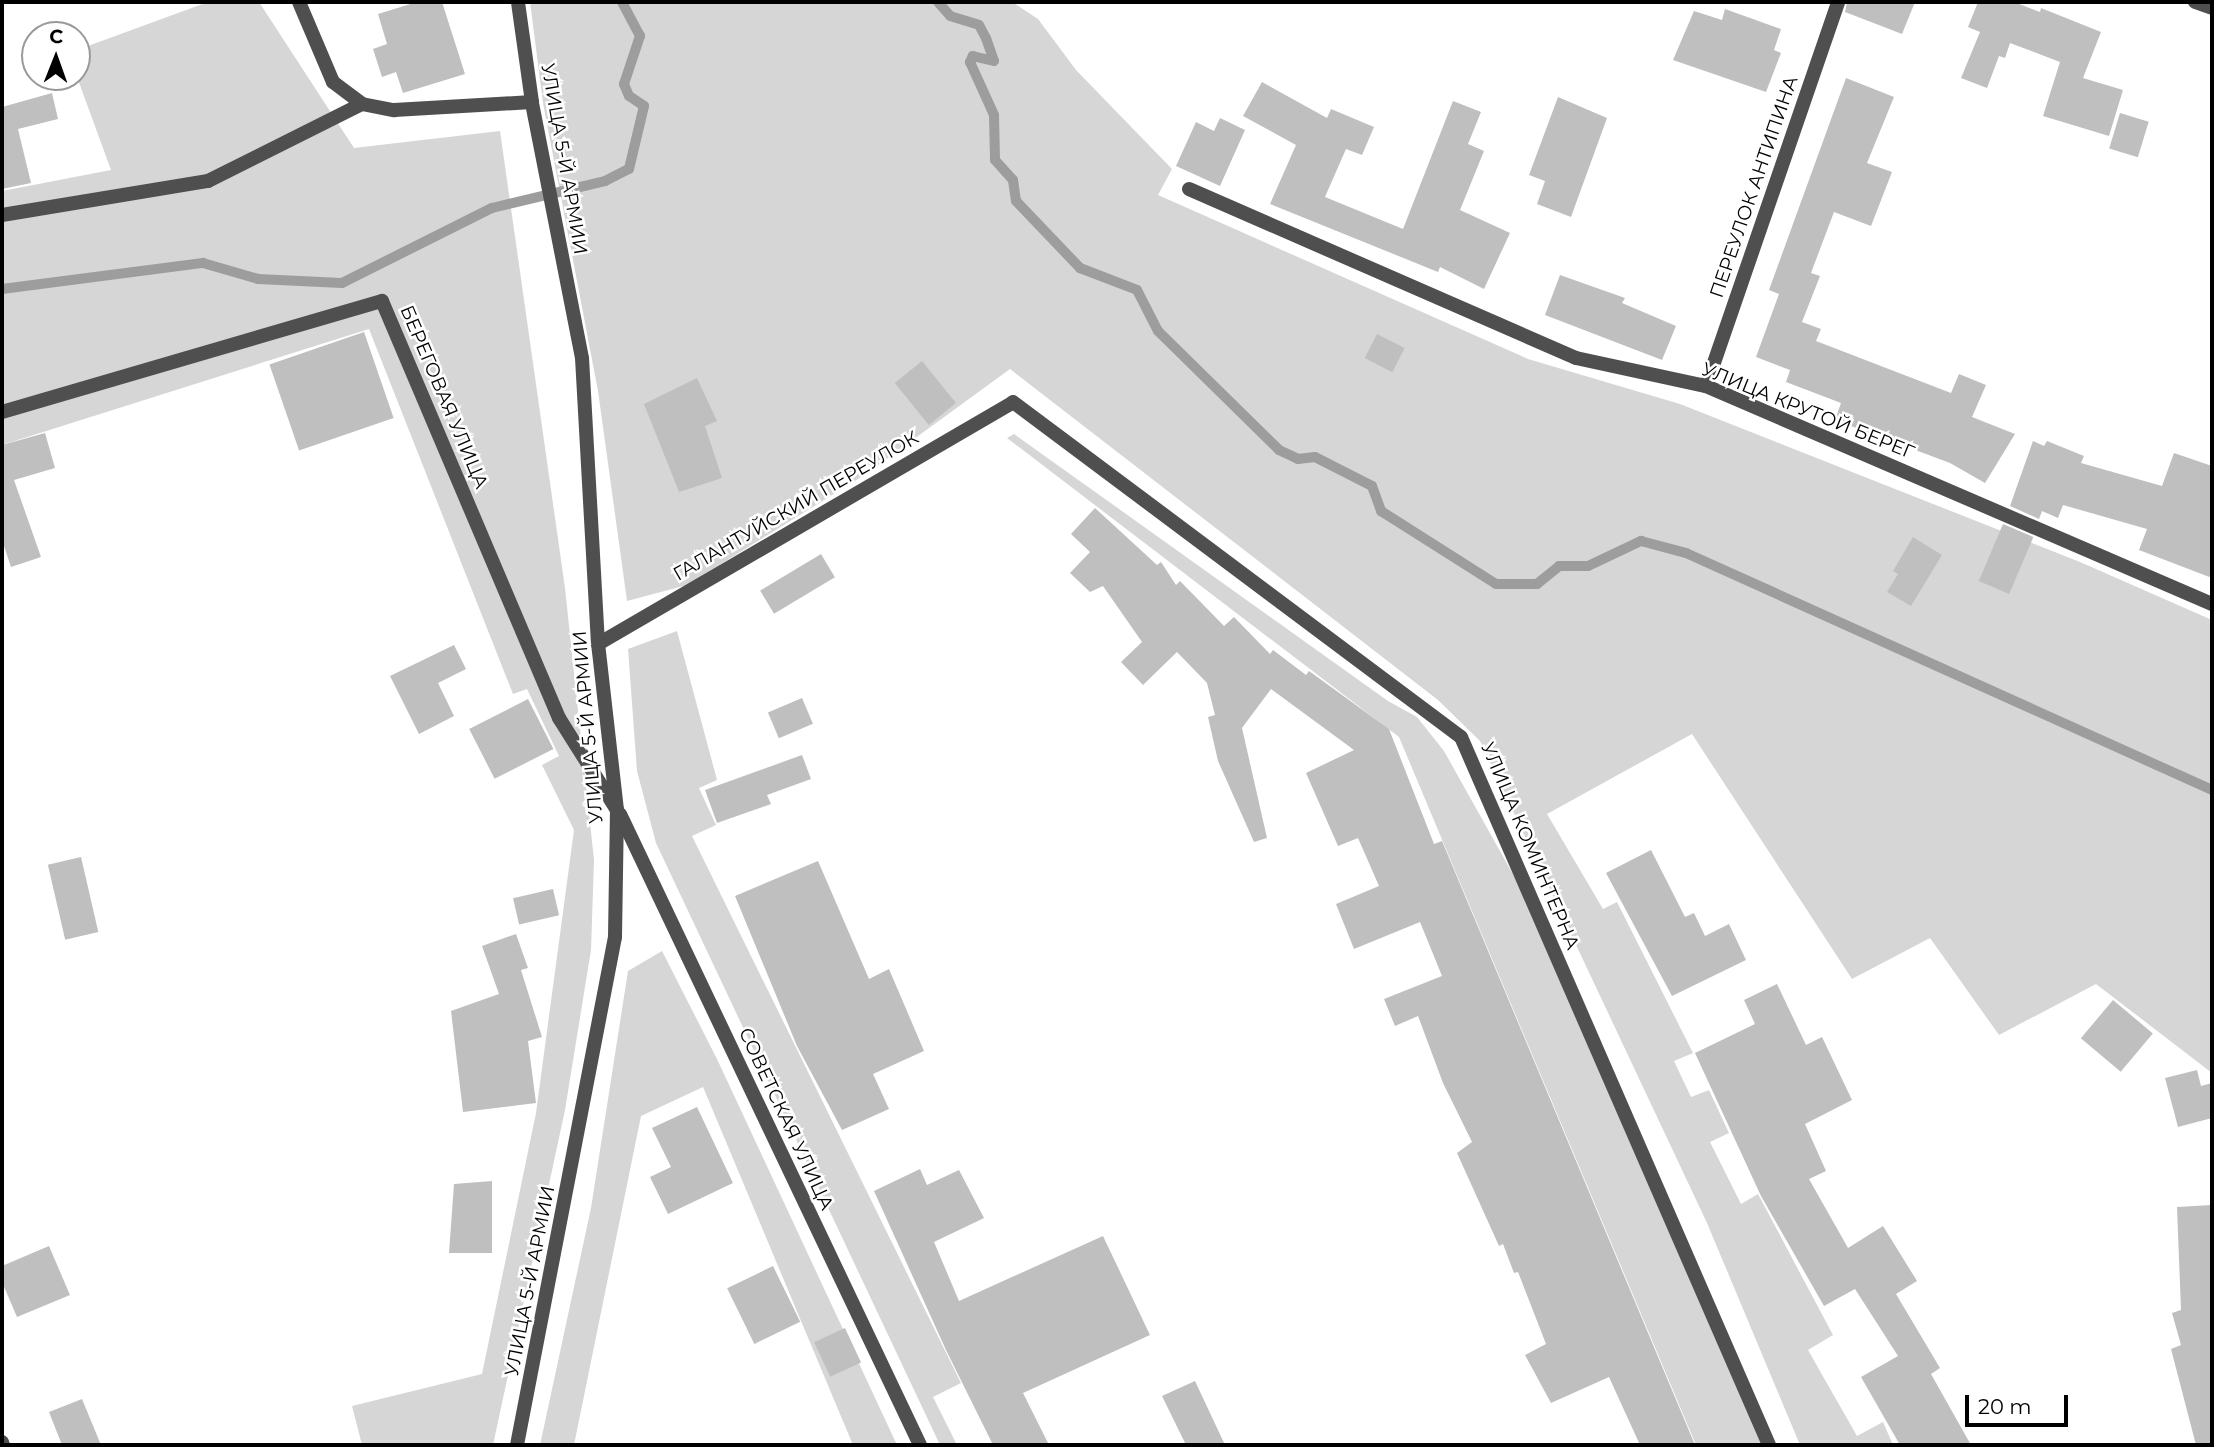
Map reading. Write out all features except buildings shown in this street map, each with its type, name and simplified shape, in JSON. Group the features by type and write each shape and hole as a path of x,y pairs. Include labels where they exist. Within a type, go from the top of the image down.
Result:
{"street":[{"path":"299,2 333,82 362,104 394,110 532,102"},
{"name":"УЛИЦА 5-Й АРМИИ","path":"517,1445 615,937 617,810 598,644 582,358 532,102 518,2"},
{"name":"ПЕРЕУЛОК АНТИПИНА","path":"1706,386 1838,2"},
{"path":"2196,2 2212,8"},
{"path":"2,215 208,181 362,104"},
{"name":"УЛИЦА КРУТОЙ БЕРЕГ","path":"1189,189 1576,358 1706,386 2212,604"},
{"name":"БЕРЕГОВАЯ УЛИЦА","path":"2,412 382,301 559,718 617,810"},
{"name":"ГАЛАНТУЙСКИЙ ПЕРЕУЛОК","path":"598,644 1013,402"},
{"name":"УЛИЦА КОМИНТЕРНА","path":"1013,402 1461,737 1769,1445"},
{"name":"СОВЕТСКАЯ УЛИЦА","path":"617,810 920,1445"}],"shaded area":[{"path":"208,2 259,2 354,148 500,131 565,588 594,860 591,950 565,1110 493,1445 362,1445 352,1406 482,1374 536,1113 574,830 542,765 559,756 527,689 513,694 369,329 2,445 2,191 111,170 82,91 91,91 91,45"},
{"path":"530,2 1012,2 1038,19 1076,70 1172,169 1158,195 1528,359 1680,404 2080,562 2212,620 2212,1073 2096,984 1999,1035 1930,938 1852,979 1692,734 1547,814 1603,909 1617,902 1693,1053 1674,1061 1691,1097 1709,1090 1729,1133 1710,1142 1741,1204 1758,1194 1833,1335 1808,1350 1857,1436 1883,1422 1893,1445 1800,1445 1707,1223 1480,741 1438,700 1010,369 866,474 687,585 627,601 598,391 543,103"},
{"path":"1014,434 1388,701 1417,717 1444,751 1524,894 1774,1445 1696,1445 1399,737 1007,438"},
{"path":"677,631 717,780 699,788 716,825 692,836 961,1383 933,1397 957,1445 940,1445 656,843 637,771 628,649"},
{"path":"662,951 717,1059 897,1445 853,1445 703,1087 641,1116 574,1445 540,1445 591,1208 628,971"}],"waterway":[{"path":"2,289 203,263 258,279 342,283 492,208 605,181 629,169 644,106 629,96 624,84 640,36 622,2"},
{"path":"938,2 950,16 979,25 986,38 994,61 973,56 970,62 994,115 995,160 1013,180 1016,201 1080,268 1137,290 1158,331 1279,450 1298,459 1315,457 1372,486 1381,511 1496,584 1537,584 1559,566 1588,566 1641,541 1686,553 2212,790"}]}
